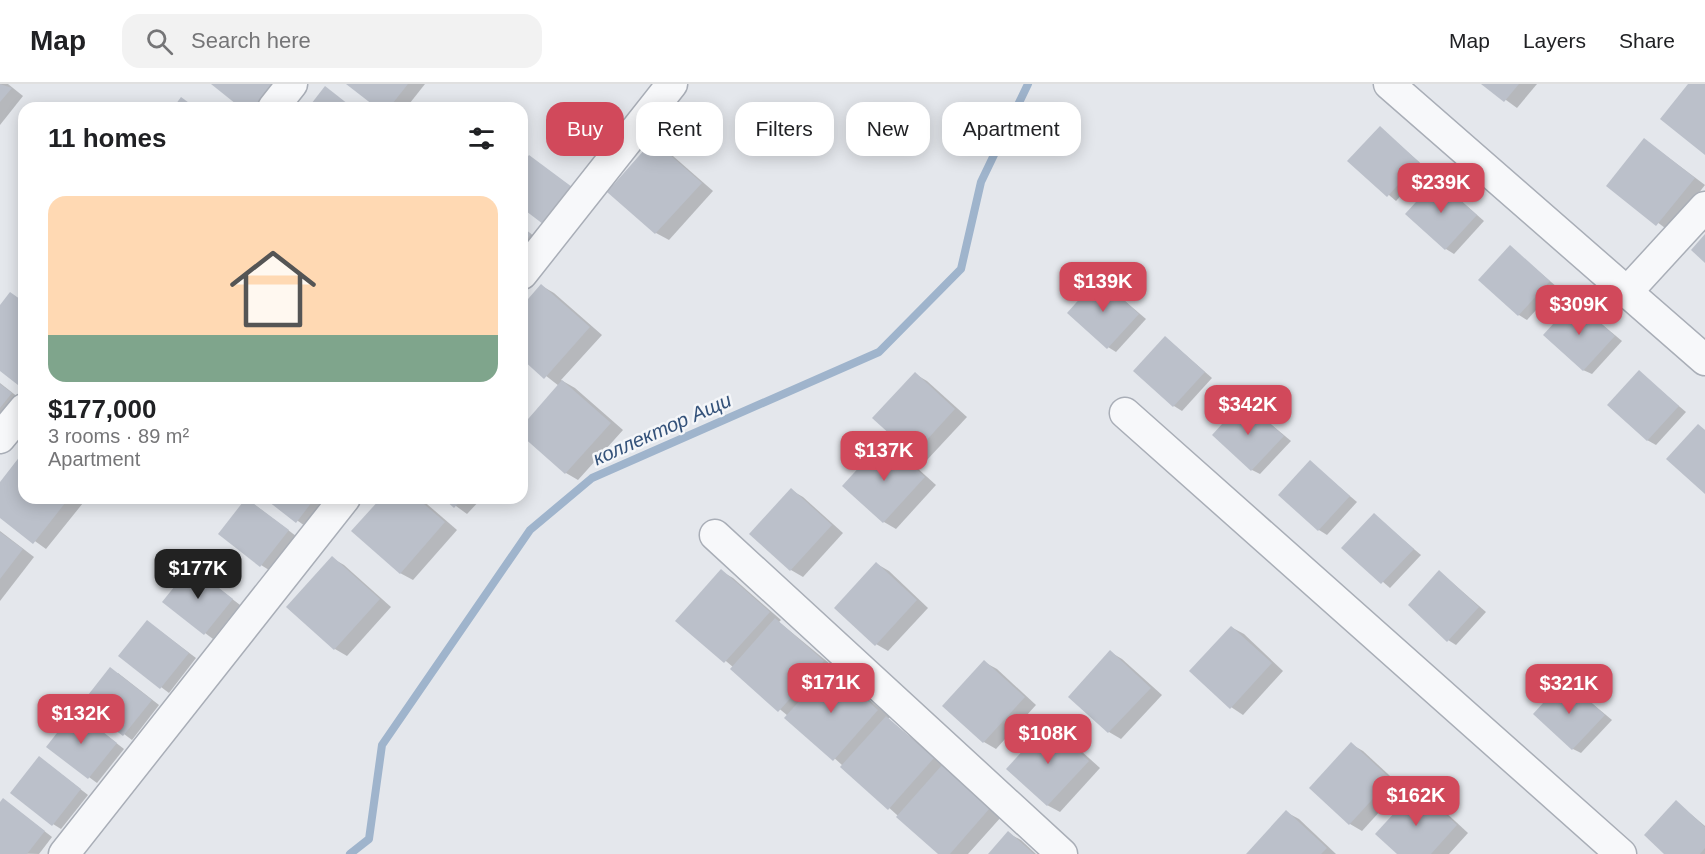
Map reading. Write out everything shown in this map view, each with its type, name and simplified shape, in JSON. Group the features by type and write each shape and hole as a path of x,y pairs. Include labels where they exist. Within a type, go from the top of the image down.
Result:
{"street":[{"path":"278,102 292,84"},
{"path":"528,266 672,84"},
{"path":"1389,84 1705,360"},
{"path":"1626,293 1705,207"},
{"path":"1125,413 1621,854"},
{"path":"0,438 18,416"},
{"path":"64,854 340,504"},
{"path":"715,535 1062,854"}],"building":[{"path":"0,84 12,88 0,102"},
{"path":"211,84 275,84 261,102 234,102"},
{"path":"346,84 408,84 394,102 369,102"},
{"path":"1481,84 1519,84 1504,102"},
{"path":"1688,84 1705,84 1705,155 1660,119"},
{"path":"325,86 345,102 313,102"},
{"path":"181,97 188,102 177,102"},
{"path":"1380,126 1419,162 1387,197 1347,161"},
{"path":"1644,138 1695,178 1656,226 1606,186"},
{"path":"528,156 572,187 543,224 528,213"},
{"path":"639,156 671,156 702,183 655,234 607,192"},
{"path":"1437,179 1477,215 1445,250 1405,214"},
{"path":"1705,234 1705,263 1691,250"},
{"path":"1510,245 1550,281 1518,316 1478,280"},
{"path":"1099,277 1139,314 1107,349 1067,313"},
{"path":"541,284 590,327 544,379 528,364 528,299"},
{"path":"10,292 18,298 18,385 0,371 0,305"},
{"path":"1575,300 1615,336 1583,371 1543,335"},
{"path":"1165,336 1205,372 1173,407 1133,371"},
{"path":"1639,370 1679,406 1647,441 1607,405"},
{"path":"915,372 955,409 913,455 872,418"},
{"path":"562,380 611,423 565,474 528,441 528,419"},
{"path":"0,384 12,393 0,408"},
{"path":"1244,400 1284,436 1251,471 1212,435"},
{"path":"1698,424 1705,430 1705,494 1666,459"},
{"path":"884,440 925,477 883,523 842,486"},
{"path":"18,459 18,504 64,504 33,544 0,518 0,482"},
{"path":"1310,460 1350,496 1318,531 1278,495"},
{"path":"791,488 832,525 790,571 749,534"},
{"path":"241,504 254,504 289,530 260,567 218,534"},
{"path":"272,504 310,504 296,523"},
{"path":"376,504 424,504 445,522 400,574 351,531"},
{"path":"1374,513 1414,549 1381,584 1341,548"},
{"path":"0,532 23,549 0,579"},
{"path":"332,556 380,599 334,650 286,607"},
{"path":"876,562 917,600 875,646 834,608"},
{"path":"191,566 233,599 204,635 162,602"},
{"path":"721,569 770,612 724,663 675,621"},
{"path":"1439,570 1479,607 1447,642 1408,605"},
{"path":"775,618 824,661 778,712 730,669"},
{"path":"147,620 189,653 160,689 118,656"},
{"path":"1231,626 1272,663 1230,709 1189,671"},
{"path":"1110,650 1151,688 1108,733 1068,697"},
{"path":"984,660 1025,697 983,743 942,706"},
{"path":"110,667 152,700 123,736 81,704"},
{"path":"830,667 878,710 833,761 784,718"},
{"path":"1565,679 1605,715 1572,750 1533,714"},
{"path":"75,710 117,743 88,779 46,747"},
{"path":"886,716 934,758 888,810 840,767"},
{"path":"1048,723 1089,761 1047,806 1006,769"},
{"path":"1351,742 1391,779 1349,825 1309,788"},
{"path":"39,756 81,789 52,826 10,793"},
{"path":"942,765 990,808 950,854 938,854 896,817"},
{"path":"1417,788 1457,825 1431,854 1397,854 1375,834"},
{"path":"3,798 45,831 27,854 0,854 0,802"},
{"path":"1676,800 1705,827 1705,848 1700,854 1664,854 1644,835"},
{"path":"1286,810 1327,848 1321,854 1246,854"},
{"path":"1008,831 1034,854 988,854"}],"waterway":[{"name":"коллектор Ащи","path":"350,854 369,839 382,745 530,530 592,478 879,352 961,269 981,182 1028,84"}]}
